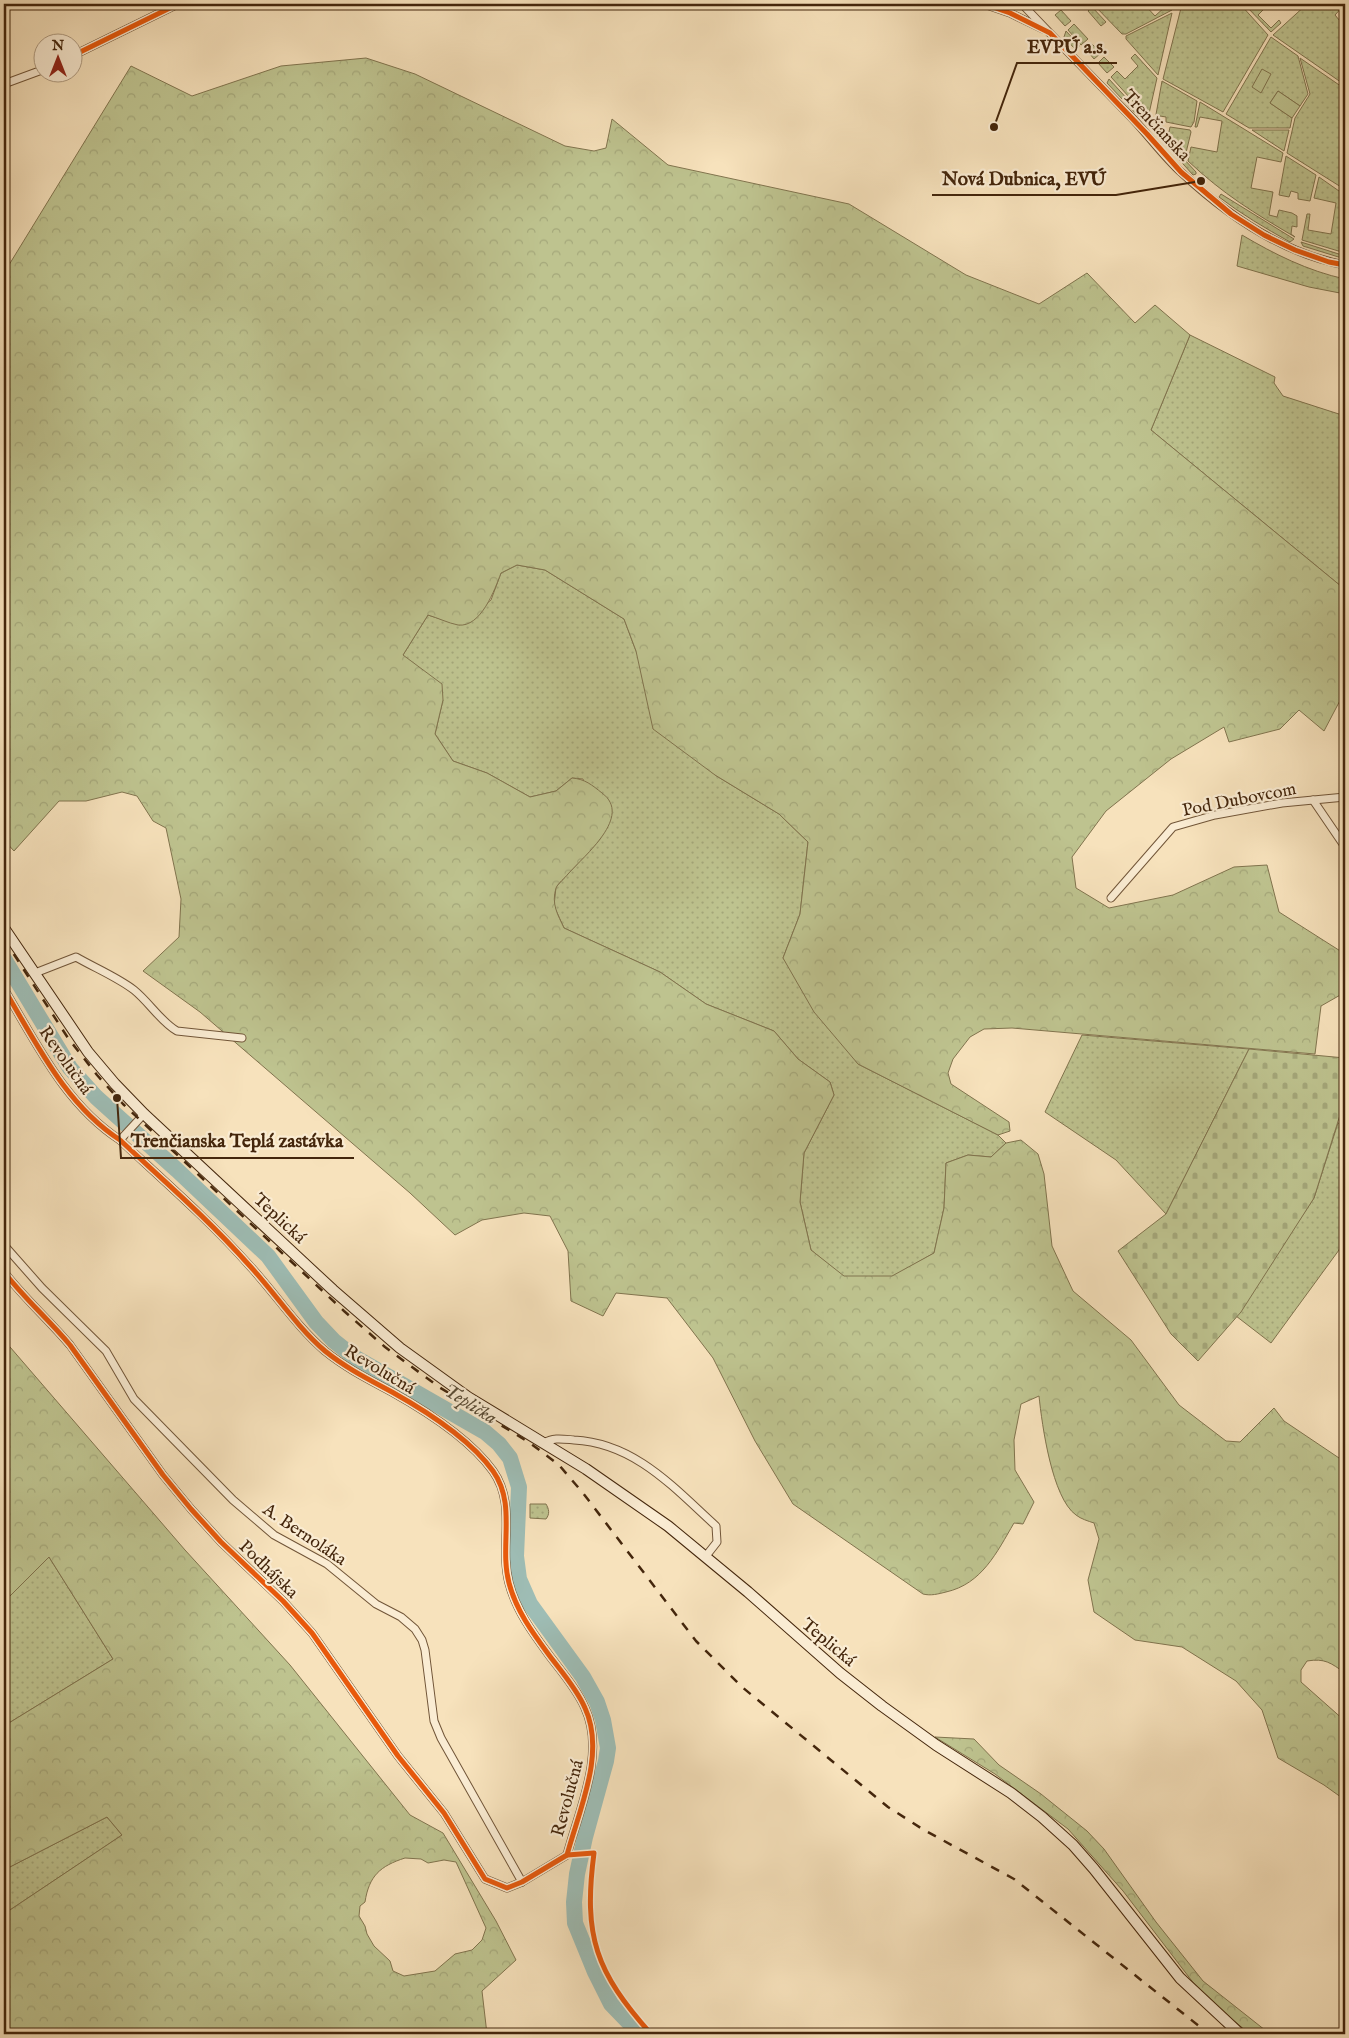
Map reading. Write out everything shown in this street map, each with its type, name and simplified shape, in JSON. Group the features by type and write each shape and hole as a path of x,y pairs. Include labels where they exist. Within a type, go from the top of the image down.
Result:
{"main road":[{"name":"Teplická","path":"4,928 88,1052 141,1118 333,1290 400,1348 468,1397 629,1498 706,1556 840,1673 882,1706 1011,1793 1042,1817 1073,1845 1112,1890 1180,1978 1240,2034"}],"street":[{"path":"82,51 178,4"},
{"name":"Trenčianska","path":"984,4 1010,13 1050,33"},
{"name":"Trenčianska","path":"1022,4 1181,172 1231,214 1264,235 1295,250 1329,262 1345,265"},
{"path":"4,84 32,74"},
{"name":"Pod Dubovcom","path":"1111,898 1173,827 1215,815 1282,803 1345,798"},
{"path":"1313,800 1345,847"},
{"path":"35,973 76,957 132,989 177,1031 242,1038"},
{"name":"Revolučná","path":"4,989 52,1072 103,1130 122,1138 220,1234 251,1266 297,1323 323,1349 345,1366 444,1425 485,1462 500,1483 506,1500 506,1564 508,1582 517,1607 584,1706 591,1722 594,1742 593,1759 567,1855 522,1882 507,1888"},
{"path":"122,1138 141,1118"},
{"name":"A. Bernoláka","path":"4,1245 42,1288 106,1351 134,1399 233,1500 274,1535 327,1564 376,1604 401,1617 415,1628 425,1650 434,1721 441,1738 522,1882"},
{"name":"Podhájska","path":"4,1272 21,1294 54,1326 70,1345 163,1475 191,1509 221,1542 283,1601 312,1633 398,1756 444,1813 485,1879 507,1888"},
{"path":"544,1443 551,1438 578,1440 604,1445 636,1458 655,1470 716,1526 717,1542 706,1556"}],"green space":[{"path":"1093,4 1144,4 1155,16 1166,6 1170,6 1172,10 1126,34 1122,34"},
{"path":"1182,4 1240,4 1268,35 1223,112 1163,79"},
{"path":"1244,4 1269,4 1258,15 1271,28 1279,20 1281,23 1271,32"},
{"path":"1307,4 1324,4 1331,10 1335,4 1345,4 1335,15 1345,27 1345,85 1273,35"},
{"path":"1092,7 1106,22 1101,26 1088,11"},
{"path":"1061,10 1071,21 1065,26 1055,15"},
{"path":"1172,13 1158,75 1126,39 1126,36"},
{"path":"1074,24 1088,39 1081,45 1068,30"},
{"path":"1066,31 1080,46 1074,48 1064,37"},
{"path":"1271,37 1298,56 1308,94 1300,106 1278,91 1270,103 1292,118 1290,128 1249,128 1226,114"},
{"path":"1091,43 1101,53 1094,59 1085,48"},
{"path":"1135,54 1157,78 1148,118 1111,77 1117,71 1125,79 1138,66 1131,58"},
{"path":"1104,57 1114,67 1107,73 1098,63"},
{"path":"366,58 415,74 565,146 594,151 606,148 612,119 668,165 849,204 966,275 1039,304 1087,273 1135,323 1155,305 1190,335 1151,430 1342,587 1345,600 1345,691 1324,731 1299,710 1280,729 1229,742 1224,727 1171,759 1106,811 1072,857 1076,888 1109,908 1173,895 1234,867 1267,865 1279,912 1345,954 1345,994 1321,1006 1315,1054 1012,1028 984,1029 970,1037 953,1059 948,1073 951,1084 1009,1122 1010,1131 998,1135 858,1064 814,1012 783,958 800,914 808,842 779,814 715,775 653,729 636,651 624,619 545,570 517,565 501,573 486,606 474,620 458,625 428,615 403,655 442,684 443,700 435,734 453,761 487,773 530,797 556,791 572,778 592,785 610,802 612,813 603,835 556,888 555,904 564,928 660,972 706,1004 774,1031 798,1059 830,1082 834,1095 804,1153 800,1202 811,1250 844,1276 892,1276 934,1253 944,1208 946,1163 968,1155 991,1157 1006,1143 1021,1140 1038,1154 1044,1174 1052,1246 1073,1291 1131,1340 1179,1405 1226,1441 1240,1442 1274,1408 1284,1421 1345,1462 1345,1673 1328,1662 1319,1660 1307,1661 1301,1670 1301,1682 1345,1721 1345,1800 1324,1785 1278,1758 1262,1710 1236,1681 1182,1647 1135,1640 1094,1612 1088,1580 1099,1539 1094,1523 1076,1515 1068,1506 1061,1493 1050,1460 1039,1396 1021,1404 1014,1440 1015,1470 1034,1502 1023,1524 1014,1523 995,1555 979,1574 969,1582 959,1588 946,1592 932,1595 923,1594 793,1504 755,1441 713,1358 667,1298 616,1293 603,1316 571,1301 568,1251 550,1216 524,1213 482,1220 455,1235 410,1193 200,1012 143,971 179,937 181,899 166,828 153,821 137,796 122,792 86,801 59,801 14,851 4,840 4,273 131,66 192,96 281,66"},
{"path":"1300,58 1345,89 1345,188 1287,153 1295,118 1310,94"},
{"path":"1262,69 1271,74 1261,93 1252,87"},
{"path":"1109,79 1141,114 1139,117 1107,83"},
{"path":"1162,81 1197,101 1194,122 1191,127 1166,122 1166,117 1160,116 1159,121 1155,120"},
{"path":"1278,91 1300,106 1292,118 1270,103"},
{"path":"1200,102 1283,153 1281,162 1257,157 1251,188 1273,192 1269,215 1277,217 1279,210 1297,216 1297,227 1292,226 1291,234 1295,237 1239,202 1188,161 1191,147 1217,152 1222,121 1200,117 1197,127 1195,127"},
{"path":"1170,127 1190,130 1191,132 1185,157 1159,129 1169,132"},
{"path":"1157,130 1196,174 1193,175 1157,135"},
{"path":"1252,130 1289,130 1284,151"},
{"path":"1286,156 1316,175 1310,201 1298,199 1298,193 1291,191 1289,197 1279,195"},
{"path":"1319,177 1339,191 1345,192 1345,253 1302,240 1307,214 1310,214 1308,230 1331,234 1336,203 1314,198"},
{"path":"1221,194 1294,239 1290,242 1253,221 1219,197"},
{"path":"1242,235 1292,261 1331,276 1345,279 1345,294 1309,287 1237,266"},
{"path":"1301,242 1345,256 1345,259 1303,246"},
{"path":"1190,335 1275,377 1274,383 1283,396 1345,416 1345,570 1342,587 1151,430"},
{"path":"517,565 545,570 624,619 636,651 715,775 779,814 808,842 800,914 783,958 858,1064 998,1135 1006,1143 991,1157 968,1155 946,1163 944,1208 934,1253 892,1277 844,1277 811,1250 800,1202 804,1153 834,1095 830,1082 798,1059 774,1031 706,1004 660,972 564,928 554,906 556,887 601,838 583,779 572,778 556,791 530,797 487,773 453,761 435,734 443,700 403,655 428,615 460,625 491,600 501,573"},
{"path":"1082,1035 1249,1049 1166,1214 1116,1160 1045,1112"},
{"path":"1249,1049 1345,1058 1345,1099 1314,1198 1241,1312 1198,1361 1171,1334 1118,1251 1166,1214"},
{"path":"1338,1123 1345,1124 1345,1231 1339,1250 1271,1343 1236,1316 1314,1198"},
{"path":"4,1340 185,1550 290,1665 410,1815 443,1833 496,1921 516,1960 482,1991 487,2034 4,2034 4,1914 122,1835 107,1817 4,1870 4,1726 113,1659 49,1557 4,1602","holes":["405,1858 421,1859 428,1863 444,1860 456,1862 486,1928 482,1940 472,1950 455,1954 435,1971 404,1976 393,1971 390,1961 374,1946 359,1916 360,1906 365,1902 369,1885 382,1869"]},
{"path":"530,1504 546,1504 549,1512 546,1519 530,1518"},
{"path":"49,1557 113,1659 4,1726 4,1602"},
{"path":"935,1737 974,1739 999,1765 1041,1794 1087,1831 1104,1849 1156,1922 1203,1981 1270,2034 1250,2034 1223,2012 1195,1985 1123,1891 1068,1829 995,1774"},
{"path":"107,1817 122,1835 4,1914 4,1870"}],"waterway":[{"name":"Teplička","path":"4,959 70,1068 96,1097 268,1256 316,1322 334,1341 354,1357 485,1432 499,1444 510,1458 519,1487 516,1556 519,1579 530,1604 583,1677 597,1702 603,1720 608,1748 577,1874 574,1902 575,1923 595,1972 611,2004 640,2034"}],"railway":[{"path":"4,939 68,1038 123,1104 385,1347 439,1387 530,1443 559,1465 583,1493 696,1641 742,1687 888,1807 924,1830 1014,1879 1209,2034"}],"cycle path":[{"path":"82,51 178,4"},
{"path":"984,4 1010,13 1050,33 1181,172 1231,214 1264,235 1295,250 1329,262 1345,265"},
{"path":"4,989 54,1072 83,1109 120,1140 234,1248 314,1341 349,1368 447,1427 472,1448 493,1471 500,1484 504,1498 506,1511 506,1569 512,1593 520,1612 531,1629 578,1694 591,1725 592,1762 584,1801 567,1855 522,1882 507,1888 485,1879 444,1813 398,1756 312,1633 283,1601 221,1542 191,1509 163,1475 70,1345 4,1272"},
{"path":"567,1855 594,1853 591,1908 593,1931 598,1952 606,1972 617,1991 651,2034"}],"place":[{"name":"EVPÚ a.s.","path":"994,127"},
{"name":"Nová Dubnica, EVÚ","path":"1201,181"},
{"name":"Trenčianska Teplá zastávka","path":"117,1098"}]}
